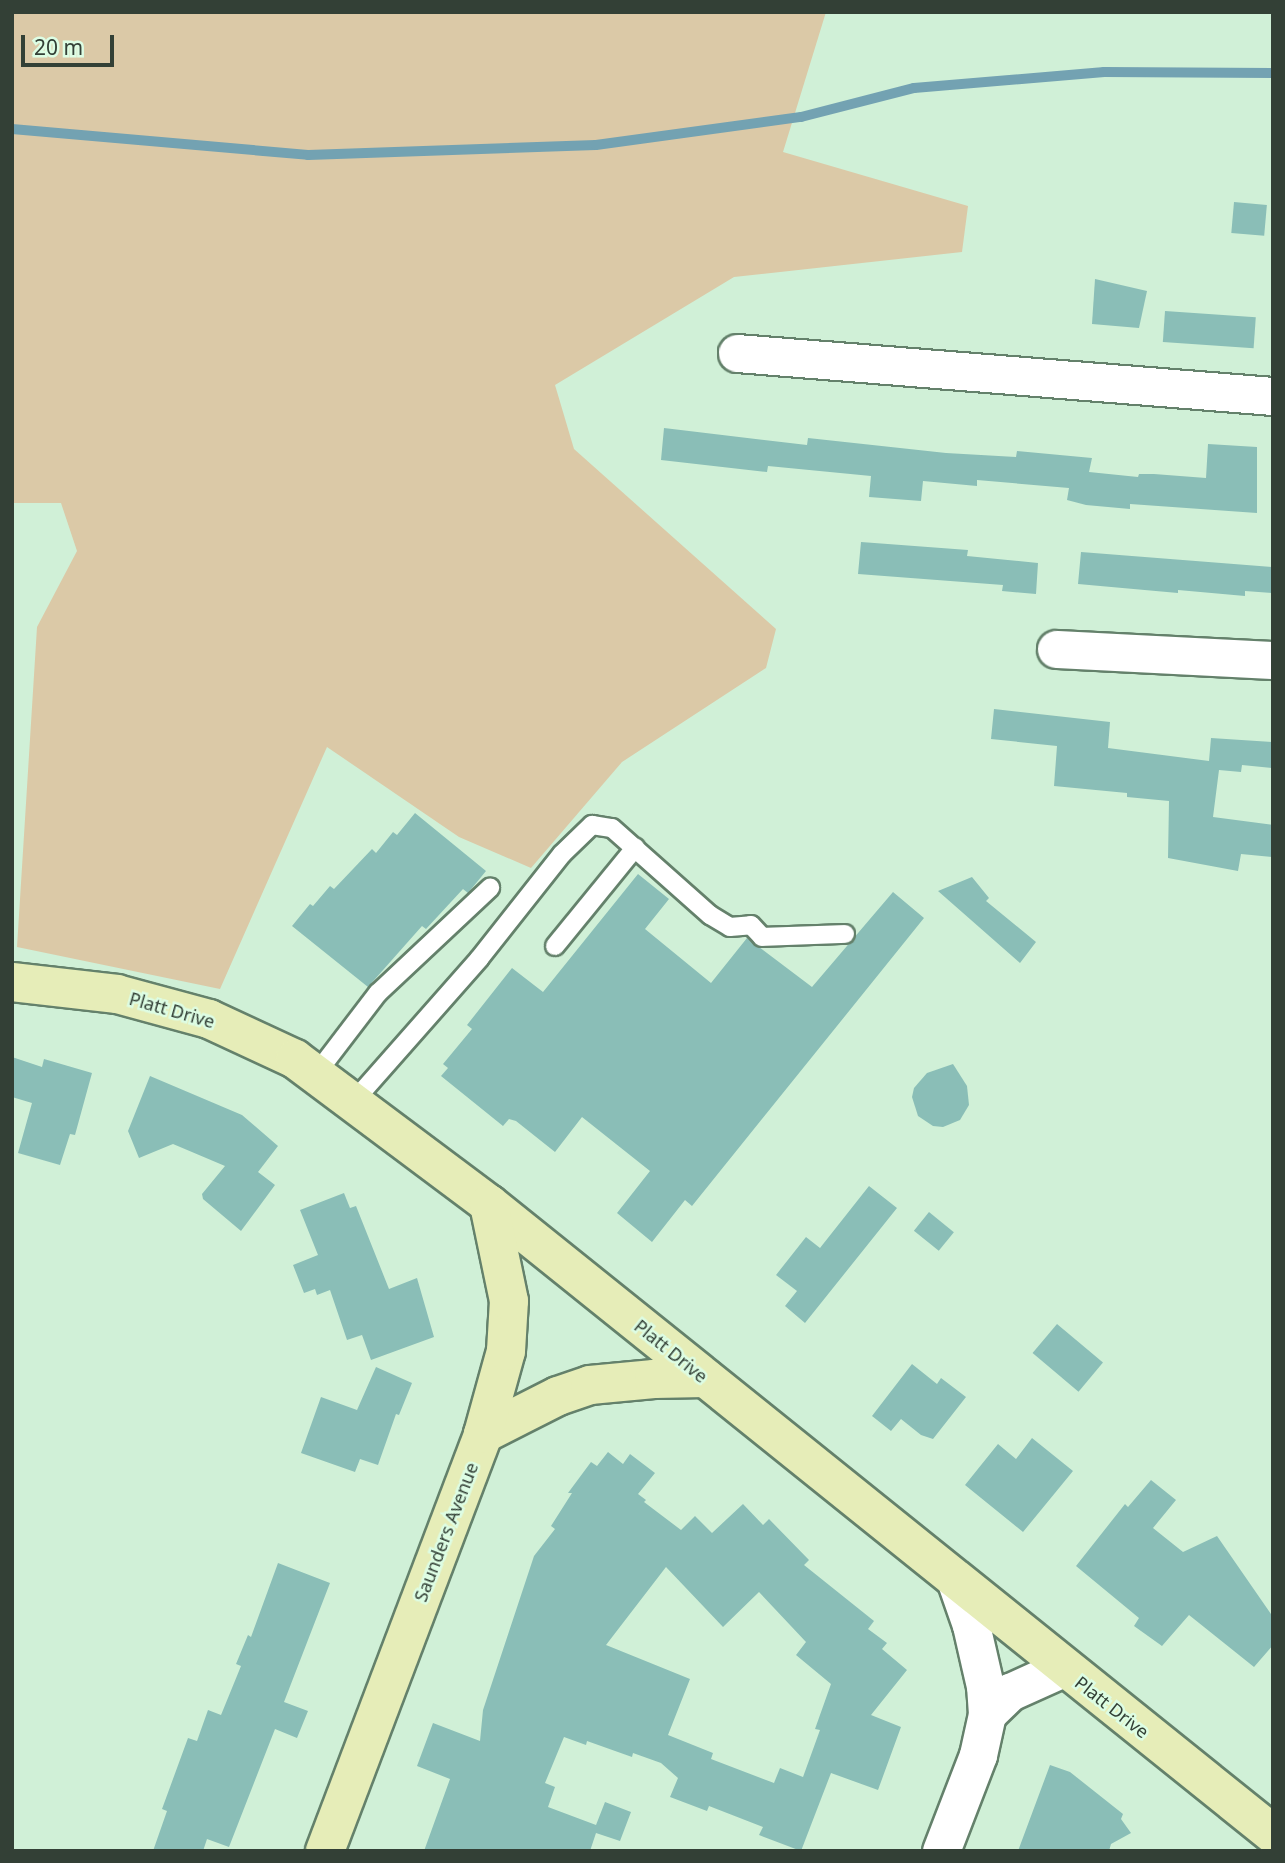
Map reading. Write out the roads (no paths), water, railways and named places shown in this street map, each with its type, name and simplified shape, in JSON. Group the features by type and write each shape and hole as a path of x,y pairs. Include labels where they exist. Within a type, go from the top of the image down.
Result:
{"street":[{"path":"737,353 1273,396"},
{"path":"1056,649 1273,660"},
{"name":"Platt Drive","path":"12,982 117,994 209,1018 295,1059 489,1204 1063,1668 1273,1834"},
{"name":"Saunders Avenue","path":"325,1851 483,1434 506,1351 509,1301 489,1204"},
{"path":"483,1434 558,1396 590,1385 654,1379 705,1378"},
{"path":"941,1851 978,1755 987,1714 985,1686 971,1625 955,1579"},
{"path":"987,1714 1010,1692 1063,1668"}],"lane":[{"path":"353,1102 478,960 585,829 592,825 612,828 710,915 730,927 751,926 762,937 845,934"},
{"path":"555,946 635,848"},
{"path":"316,1074 378,993 490,888"}],"waterway":[{"path":"12,129 308,155 596,145 801,117 914,88 1104,72 1273,73"}]}
